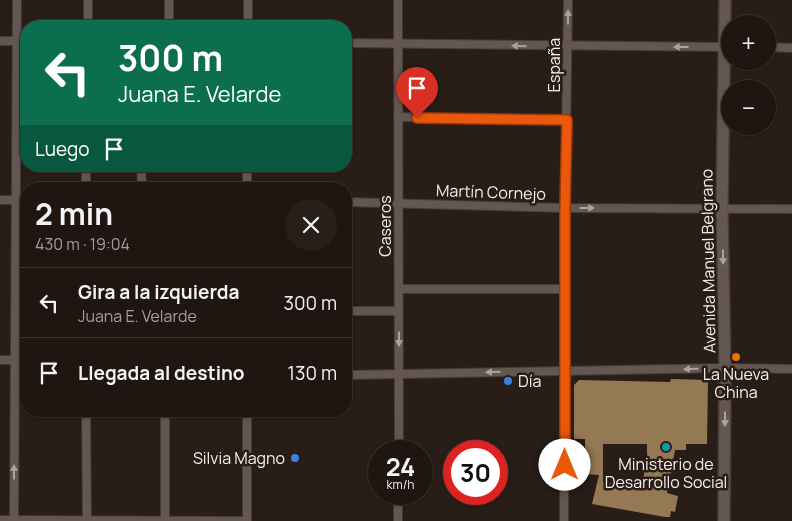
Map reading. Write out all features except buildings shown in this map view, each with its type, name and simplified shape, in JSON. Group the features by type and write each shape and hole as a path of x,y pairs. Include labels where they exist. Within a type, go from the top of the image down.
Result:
{"main road":[{"name":"Avenida Manuel Belgrano","path":"725,0 726,15"},
{"name":"Avenida Manuel Belgrano","path":"724,521 726,368 722,208 726,70"}],"street":[{"path":"14,520 17,0"},
{"path":"88,0 88,20"},
{"path":"169,0 169,20"},
{"path":"248,0 248,20"},
{"name":"Caseros","path":"398,0 399,440"},
{"name":"España","path":"564,521 568,0"},
{"path":"0,41 17,41"},
{"path":"352,43 721,47"},
{"path":"776,48 792,48"},
{"path":"398,117 567,120"},
{"path":"0,200 20,200"},
{"name":"Martín Cornejo","path":"352,202 565,208 792,209"},
{"path":"399,289 565,289"},
{"path":"352,311 398,311"},
{"path":"0,360 20,360"},
{"path":"352,375 726,368 792,369"},
{"path":"86,417 86,520"},
{"path":"165,417 165,520"},
{"path":"0,520 247,521 246,417"},
{"path":"398,505 398,521"}],"place":[{"name":"La Nueva China","path":"736,357"},
{"name":"Día","path":"508,381"},
{"name":"Ministerio de Desarrollo Social","path":"666,447"},
{"name":"Silvia Magno","path":"295,458"}],"route":[{"path":"417,118 567,120 565,465"}]}
